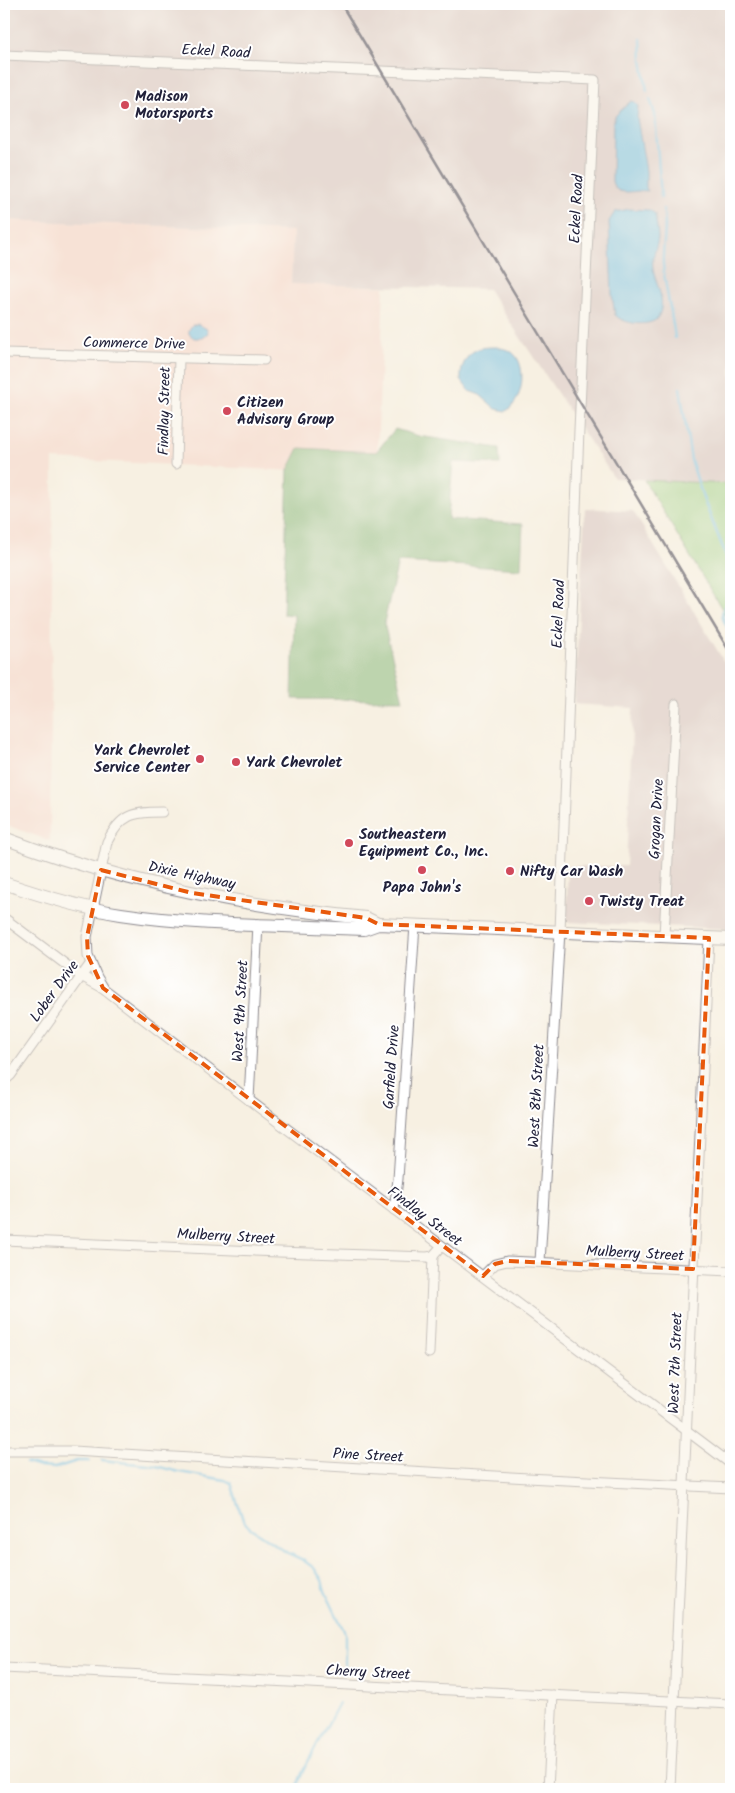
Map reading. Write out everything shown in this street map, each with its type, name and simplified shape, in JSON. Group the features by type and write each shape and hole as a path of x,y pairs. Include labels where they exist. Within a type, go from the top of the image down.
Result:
{"main road":[{"name":"Dixie Highway","path":"4,838 100,870 201,894 280,908 366,918 378,924"},
{"name":"Dixie Highway","path":"4,883 46,897 93,908 153,918 364,929 378,924 731,938"}],"street":[{"name":"Eckel Road","path":"4,55 595,80 560,931"},
{"name":"Commerce Drive","path":"4,353 264,360"},
{"name":"Findlay Street","path":"176,464 179,358"},
{"name":"Grogan Drive","path":"664,936 676,704"},
{"name":"Findlay Street","path":"103,988 88,956 87,936 100,870 108,842 113,831 129,815 139,812 162,812"},
{"name":"Findlay Street","path":"4,918 81,976 103,988 731,1464"},
{"name":"West 9th Street","path":"249,1100 258,924"},
{"name":"Garfield Drive","path":"394,1210 398,1179 415,925"},
{"name":"West 8th Street","path":"540,1262 560,931"},
{"name":"West 7th Street","path":"670,1789 709,938"},
{"name":"Lober Drive","path":"4,1081 11,1075 91,963"},
{"name":"Mulberry Street","path":"4,1240 337,1255 433,1256"},
{"path":"429,1353 433,1256 442,1246"},
{"name":"Mulberry Street","path":"483,1276 495,1264 500,1262 540,1262 731,1271"},
{"name":"Pine Street","path":"4,1451 73,1451 731,1488"},
{"name":"Cherry Street","path":"4,1668 731,1704"},
{"path":"548,1789 553,1695"}],"highlighted area":[{"path":"101,870 192,893 366,918 378,924 709,938 693,1269 507,1261 495,1264 483,1276 103,988 88,956 87,937"}],"shaded area":[{"path":"4,4 731,4 731,484 614,478 488,289 291,284 293,231 4,220"},
{"path":"4,220 293,231 291,283 384,287 376,475 53,459 50,841 4,824"},
{"path":"585,508 633,511 731,673 731,929 566,922 568,866 626,866 633,708 574,704"}],"green space":[{"path":"395,429 419,436 499,448 500,464 453,462 448,519 523,524 521,569 398,562 384,623 403,700 292,699 294,615 283,614 288,470 299,448 376,452"},
{"path":"644,480 731,484 731,624"}],"water":[{"path":"631,101 635,102 638,106 637,118 646,171 646,188 648,191 622,192 614,187 612,181 613,122 616,115"},
{"path":"629,209 650,210 655,214 657,229 658,238 653,265 661,300 660,313 657,319 642,324 624,321 615,315 612,295 609,221 615,212"},
{"path":"198,324 207,329 208,333 202,338 194,338 189,334 189,330 192,325"},
{"path":"497,347 513,353 519,361 521,368 522,376 519,393 512,407 506,411 496,409 480,395 469,391 461,380 463,365 472,352 481,348"}],"waterway":[{"path":"641,39 647,91"},
{"path":"650,99 655,114 661,197"},
{"path":"663,209 665,223 663,264 675,338"},
{"path":"680,388 691,460 703,498 731,568"},
{"path":"731,599 722,612 722,616 731,634"},
{"path":"102,1460 156,1466 225,1480 231,1483 243,1520 249,1527 286,1552 303,1560 314,1568 322,1580 325,1591 345,1633 345,1673"},
{"path":"26,1463 40,1467 55,1468 77,1461 90,1461"},
{"path":"296,1789 303,1771 339,1703"}],"railway":[{"path":"341,4 731,654"}],"place":[{"name":"Madison Motorsports","path":"125,105"},
{"name":"Citizen Advisory Group","path":"227,411"},
{"name":"Yark Chevrolet Service Center","path":"200,759"},
{"name":"Yark Chevrolet","path":"236,762"},
{"name":"Southeastern Equipment Co., Inc.","path":"349,843"},
{"name":"Papa John's","path":"422,870"},
{"name":"Nifty Car Wash","path":"510,871"},
{"name":"Twisty Treat","path":"589,901"}]}
